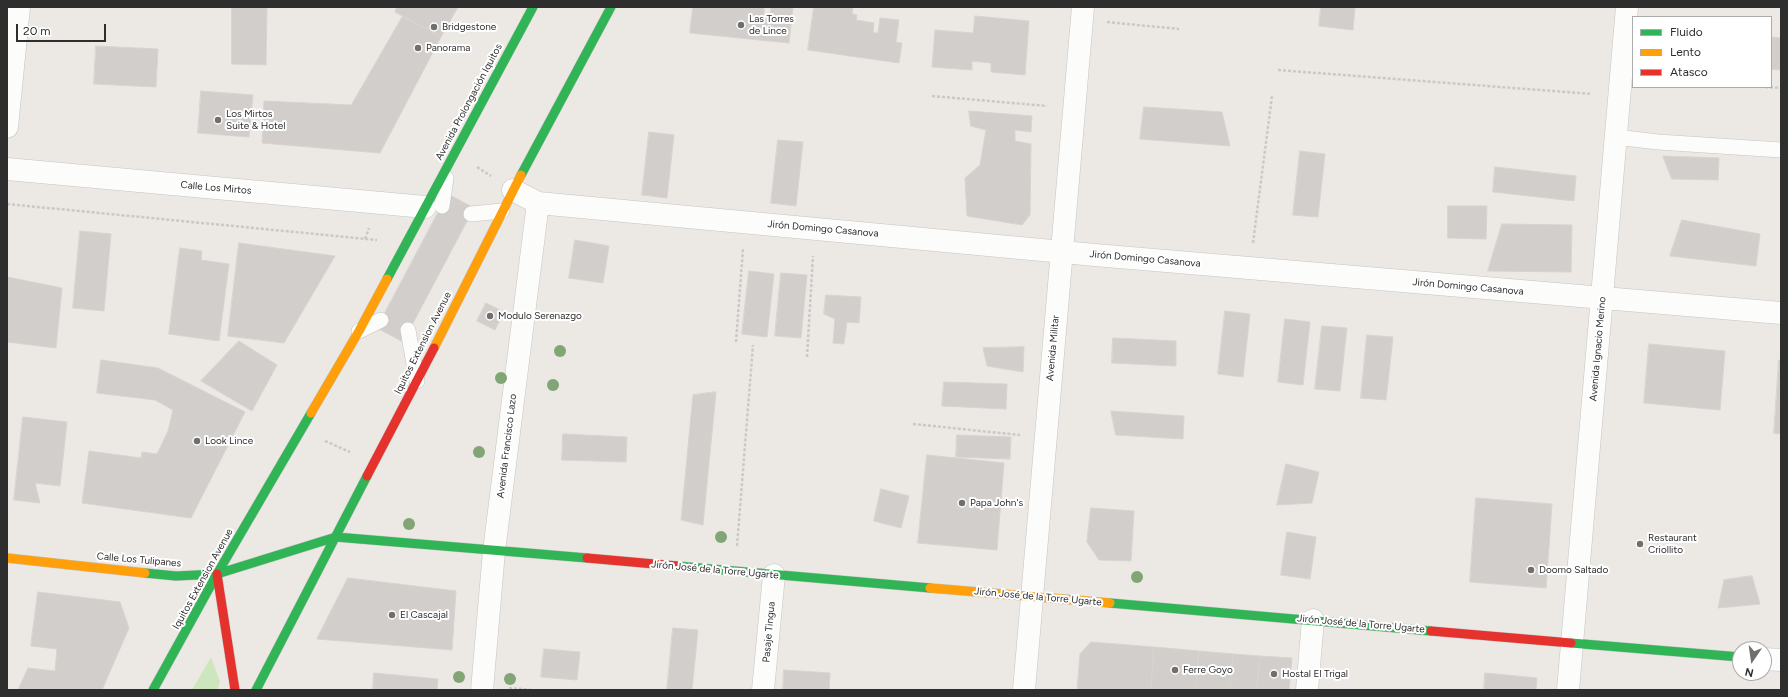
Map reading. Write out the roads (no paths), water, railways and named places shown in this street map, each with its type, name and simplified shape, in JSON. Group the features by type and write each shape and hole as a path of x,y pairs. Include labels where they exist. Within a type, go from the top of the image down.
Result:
{"street":[{"path":"7,127 19,7"},
{"name":"Avenida Prolongación Iquitos","path":"447,167 533,7"},
{"name":"Iquitos Extension Avenue","path":"256,690 417,381 502,211 611,7"},
{"name":"Avenida Ignacio Merino","path":"1568,690 1627,7"},
{"name":"Avenida Militar","path":"1024,690 1082,14"},
{"name":"Calle Los Mirtos","path":"7,169 433,207"},
{"name":"Jirón Domingo Casanova","path":"513,190 538,202 1250,269 1781,313"},
{"name":"Avenida Francisco Lazo","path":"482,690 494,551 538,202"},
{"name":"Iquitos Extension Avenue","path":"153,690 217,574 359,331 406,243 433,207"},
{"name":"Jirón José de la Torre Ugarte","path":"336,537 1732,656"},
{"name":"Calle Los Tulipanes","path":"7,558 176,576 217,574 336,537"},
{"path":"217,574 235,690"},
{"name":"Pasaje Tingua","path":"763,690 774,575"},
{"path":"1307,690 1313,620"}],"lane":[{"path":"1616,137 1658,142 1781,150"},
{"path":"433,207 447,167"},
{"path":"471,214 502,211"},
{"path":"359,331 381,320"},
{"path":"408,330 417,381"}],"place":[{"name":"Las Torres de Lince","path":"741,25"},
{"name":"Bridgestone","path":"434,27"},
{"name":"Panorama","path":"418,48"},
{"name":"Los Mirtos Suite & Hotel","path":"218,120"},
{"name":"Modulo Serenazgo","path":"490,316"},
{"name":"Look Lince","path":"197,441"},
{"name":"Papa John's","path":"962,503"},
{"name":"Restaurant Criollito","path":"1640,544"},
{"name":"Doomo Saltado","path":"1531,570"},
{"name":"El Cascajal","path":"392,615"},
{"name":"Ferre Goyo","path":"1175,670"},
{"name":"Hostal El Trigal","path":"1274,674"}]}
